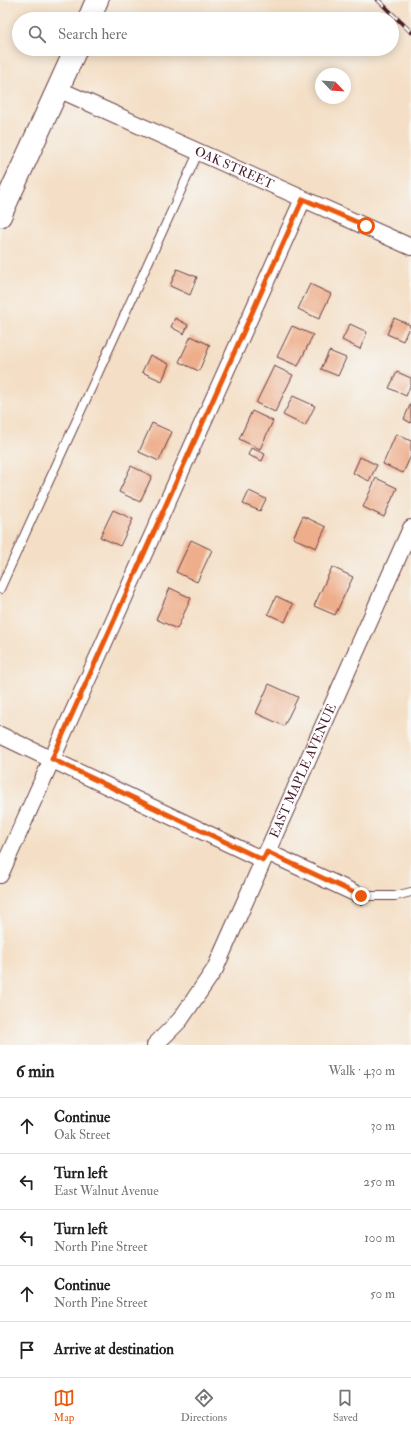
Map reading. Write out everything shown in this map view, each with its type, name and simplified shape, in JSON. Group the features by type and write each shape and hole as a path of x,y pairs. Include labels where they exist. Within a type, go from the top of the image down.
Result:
{"street":[{"path":"92,12 97,0"},
{"path":"0,216 73,56"},
{"name":"OAK STREET","path":"58,89 198,153 411,247"},
{"path":"0,875 303,199"},
{"name":"EAST MAPLE AVENUE","path":"160,1044 180,1020 215,969 411,528"},
{"path":"0,735 265,856 361,896"}],"lane":[{"path":"0,589 198,153"},
{"path":"361,896 395,896 411,892"}],"building":[{"path":"177,269 197,277 190,295 170,286"},
{"path":"310,284 331,294 319,319 298,309"},
{"path":"175,318 188,325 184,334 171,327"},
{"path":"394,318 410,325 403,341 387,334"},
{"path":"350,324 367,332 360,349 342,340"},
{"path":"292,326 313,335 298,366 277,357"},
{"path":"191,336 210,345 199,371 179,362"},
{"path":"329,351 346,358 338,376 321,369"},
{"path":"150,355 169,364 162,381 142,372"},
{"path":"274,366 293,375 275,412 256,403"},
{"path":"397,372 411,378 411,384 406,396 389,388"},
{"path":"293,396 315,406 305,426 283,415"},
{"path":"411,403 411,423 404,419"},
{"path":"252,411 273,421 260,449 239,439"},
{"path":"152,423 172,432 159,461 139,452"},
{"path":"396,434 411,441 411,456 403,473 383,464"},
{"path":"251,448 265,454 262,461 248,455"},
{"path":"360,457 377,465 369,481 353,473"},
{"path":"131,466 152,476 140,502 119,492"},
{"path":"376,478 397,488 384,517 363,507"},
{"path":"249,491 266,499 260,511 243,504"},
{"path":"113,510 133,519 120,546 100,537"},
{"path":"303,516 326,527 316,548 293,538"},
{"path":"191,540 212,550 197,582 176,572"},
{"path":"332,567 353,577 335,615 314,606"},
{"path":"170,588 191,598 177,629 156,619"},
{"path":"276,596 293,604 285,622 268,614"},
{"path":"269,684 298,697 284,726 256,713"}],"railway":[{"path":"378,0 390,12"},
{"path":"399,20 411,32"}],"route":[{"path":"361,896 267,852 263,860 52,759 303,199 366,226"}]}
